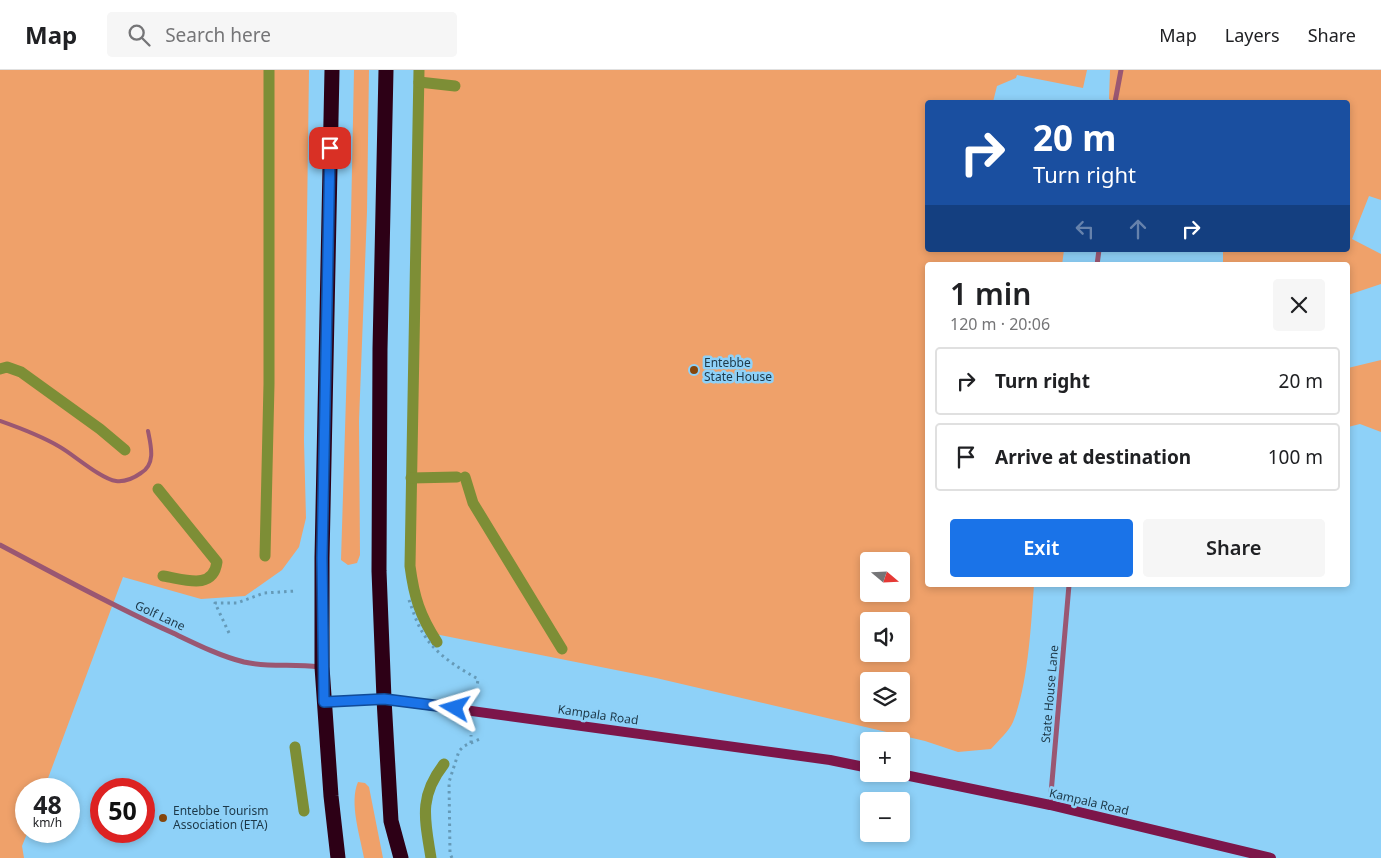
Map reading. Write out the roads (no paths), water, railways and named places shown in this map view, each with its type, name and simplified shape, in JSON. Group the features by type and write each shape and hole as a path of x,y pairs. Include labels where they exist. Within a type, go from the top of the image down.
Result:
{"highway":[{"path":"332,70 322,558 322,667 331,796 338,858"},
{"path":"386,70 379,562 391,821 401,858"}],"main road":[{"name":"Kampala Road","path":"324,702 384,699 830,760 860,766"},
{"name":"Kampala Road","path":"910,776 1050,805 1271,858"}],"street":[{"path":"1116,100 1121,70"},
{"name":"Golf Lane","path":"0,545 144,620 199,645 242,661 268,666 309,665 322,667"},
{"name":"State House Lane","path":"1050,805 1069,587"}],"lane":[{"path":"0,421 61,447 96,472 115,481 132,478 146,470 152,453 148,431"}],"waterway":[{"path":"265,556 269,384 269,70"},
{"path":"419,70 410,566 419,606 426,624 437,642"},
{"path":"419,82 455,86"},
{"path":"0,369 7,367 21,372 100,429 125,450"},
{"path":"411,478 457,477"},
{"path":"465,477 473,503 562,649"},
{"path":"158,489 217,562 210,577 204,580 188,581 163,576"},
{"path":"295,747 304,811"},
{"path":"431,858 426,820 427,798 430,787 444,764"}],"place":[{"name":"Entebbe State House","path":"694,370"},
{"name":"Entebbe Tourism Association (ETA)","path":"163,818"}]}
